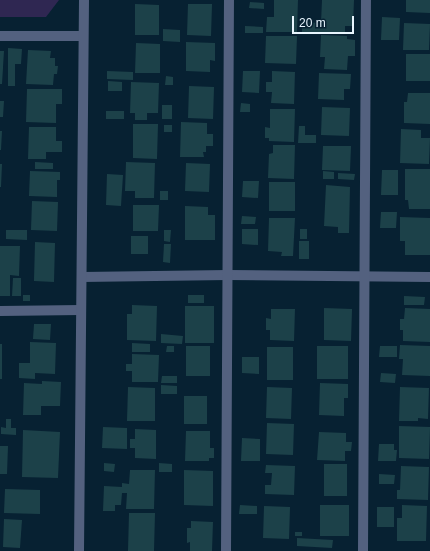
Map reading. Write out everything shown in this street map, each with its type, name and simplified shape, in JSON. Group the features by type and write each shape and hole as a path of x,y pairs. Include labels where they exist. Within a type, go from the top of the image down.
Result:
{"street":[{"path":"79,551 84,0"},
{"path":"226,551 229,0"},
{"path":"363,551 366,0"},
{"path":"0,36 83,36"},
{"path":"82,277 228,275 430,277"},
{"path":"0,311 81,310"}],"shaded area":[{"path":"0,0 59,0 46,17 0,17"}],"building":[{"path":"274,0 298,0 297,32 266,32 267,17 274,17"},
{"path":"322,0 354,0 353,26 345,26 345,34 302,32 302,22 321,23"},
{"path":"406,0 430,0 430,13 406,12"},
{"path":"250,2 264,3 264,9 249,8"},
{"path":"135,4 159,5 159,35 135,35"},
{"path":"188,4 212,4 211,36 187,35"},
{"path":"382,17 400,18 399,40 381,40"},
{"path":"404,23 430,24 429,50 403,50"},
{"path":"245,26 263,27 263,33 245,33"},
{"path":"163,29 180,30 180,42 163,41"},
{"path":"321,35 347,36 347,39 355,40 355,56 348,56 347,70 324,69 325,57 320,57"},
{"path":"266,36 297,36 296,64 265,63"},
{"path":"186,42 215,43 215,61 210,60 210,72 186,71"},
{"path":"136,43 160,44 160,73 135,73"},
{"path":"8,48 22,49 21,64 15,64 15,86 8,86"},
{"path":"28,50 51,51 50,58 55,58 55,66 58,66 57,74 54,74 53,85 26,84"},
{"path":"0,51 4,51 2,84 0,84"},
{"path":"406,54 430,54 430,81 406,81"},
{"path":"107,71 133,72 133,80 107,79"},
{"path":"243,71 260,71 259,93 242,92"},
{"path":"272,71 295,72 294,104 271,103 272,92 266,92 266,82 272,82"},
{"path":"319,73 351,74 350,89 344,89 344,100 318,99"},
{"path":"166,76 173,77 173,85 165,85"},
{"path":"108,81 122,82 122,91 108,91"},
{"path":"131,82 159,83 158,113 147,113 147,120 135,120 135,113 130,113"},
{"path":"189,86 214,87 213,119 188,118"},
{"path":"27,89 62,89 62,104 56,104 56,123 26,122"},
{"path":"408,93 430,93 430,124 404,123 404,102 407,102"},
{"path":"0,101 4,101 3,117 0,117"},
{"path":"241,103 250,104 250,112 240,112"},
{"path":"162,105 172,105 172,119 162,119"},
{"path":"322,107 350,108 349,136 321,135"},
{"path":"270,109 295,109 294,142 269,141 269,138 265,138 265,127 270,128"},
{"path":"106,111 124,111 124,119 106,119"},
{"path":"181,122 207,123 207,134 213,134 213,146 206,146 206,152 203,152 204,157 180,157"},
{"path":"133,124 158,124 157,159 133,158"},
{"path":"164,125 172,125 172,132 164,132"},
{"path":"299,126 305,126 305,135 316,135 316,143 298,143"},
{"path":"29,127 56,127 56,141 62,141 62,152 46,152 46,159 28,159"},
{"path":"401,129 421,130 421,138 430,138 429,164 400,163"},
{"path":"0,131 2,131 1,150 0,150"},
{"path":"273,145 295,145 294,179 268,178 269,154 273,153"},
{"path":"323,146 351,146 350,171 322,170"},
{"path":"35,162 53,163 53,169 35,169"},
{"path":"126,162 155,163 154,198 135,198 135,191 125,191"},
{"path":"186,163 210,164 209,192 185,191"},
{"path":"0,164 2,164 1,187 0,187"},
{"path":"405,169 430,169 430,209 409,209 408,200 405,200"},
{"path":"382,170 398,170 398,195 381,195"},
{"path":"30,171 60,172 60,180 57,180 57,197 29,196"},
{"path":"323,171 334,172 334,179 323,179"},
{"path":"338,173 355,174 354,180 338,179"},
{"path":"107,174 123,175 121,206 106,205"},
{"path":"243,181 259,181 258,198 242,197"},
{"path":"269,182 295,182 295,211 269,211"},
{"path":"326,185 350,187 349,233 338,233 338,227 324,226"},
{"path":"160,191 168,191 168,200 160,200"},
{"path":"32,201 58,202 57,231 31,230"},
{"path":"133,205 159,205 158,231 133,231"},
{"path":"185,206 208,207 208,215 215,215 215,240 185,240"},
{"path":"381,212 397,212 396,228 380,228"},
{"path":"242,216 256,217 255,224 241,224"},
{"path":"400,217 430,218 430,255 405,255 405,241 400,241"},
{"path":"269,218 295,218 293,256 281,256 282,252 268,251"},
{"path":"242,229 258,229 258,245 242,244"},
{"path":"300,229 307,229 307,239 300,239"},
{"path":"6,230 27,230 27,240 6,239"},
{"path":"164,230 171,230 170,242 164,241"},
{"path":"131,236 148,236 148,254 131,254"},
{"path":"299,241 309,241 309,259 299,259"},
{"path":"35,242 55,243 54,282 34,281"},
{"path":"164,244 171,244 170,263 163,262"},
{"path":"0,246 20,246 19,276 10,275 10,296 0,296"},
{"path":"13,278 21,278 21,296 12,296"},
{"path":"23,295 30,295 30,301 23,301"},
{"path":"188,295 204,295 204,303 188,303"},
{"path":"404,296 425,297 424,305 404,305"},
{"path":"132,305 157,306 156,341 127,340 127,314 132,314"},
{"path":"185,306 214,306 214,343 185,343"},
{"path":"324,308 352,309 351,341 324,340"},
{"path":"405,308 430,309 430,342 403,341 403,330 400,330 400,319 404,319"},
{"path":"271,309 295,309 294,341 270,340 270,330 266,330 266,318 271,319"},
{"path":"34,324 51,324 50,340 33,339"},
{"path":"161,334 183,336 182,344 161,343"},
{"path":"30,342 56,343 55,374 35,373 35,379 19,378 19,363 30,363"},
{"path":"132,343 150,344 150,352 132,352"},
{"path":"0,344 2,344 2,379 0,379"},
{"path":"400,345 430,346 430,376 402,375 403,359 399,359"},
{"path":"167,346 174,346 174,352 166,352"},
{"path":"186,346 210,346 210,376 186,376"},
{"path":"317,346 348,346 348,379 317,379"},
{"path":"380,346 397,346 397,357 379,357"},
{"path":"267,347 293,347 293,380 267,380"},
{"path":"132,354 159,355 158,382 132,382 132,371 126,371 126,364 132,364"},
{"path":"242,357 259,357 259,374 242,373"},
{"path":"381,373 396,374 395,383 380,382"},
{"path":"162,376 177,376 177,383 161,383"},
{"path":"42,381 61,382 60,406 41,406 41,415 23,415 24,383 42,384"},
{"path":"320,383 348,384 348,398 344,398 344,416 319,415"},
{"path":"161,385 177,386 177,394 161,394"},
{"path":"128,387 155,388 155,421 127,421"},
{"path":"267,387 292,388 291,419 266,418"},
{"path":"400,387 429,388 428,419 418,418 418,421 399,421"},
{"path":"184,396 207,396 207,424 184,424"},
{"path":"6,419 11,419 11,428 16,428 16,435 1,434 1,427 6,428"},
{"path":"267,423 294,424 293,455 266,454"},
{"path":"399,426 430,427 429,459 399,458"},
{"path":"103,427 127,428 127,449 102,448"},
{"path":"135,429 156,430 156,459 135,458 135,448 130,448 130,439 135,439"},
{"path":"23,430 60,432 58,478 22,477"},
{"path":"186,431 210,431 210,448 214,448 214,458 209,458 209,461 185,461"},
{"path":"319,432 346,433 346,442 352,442 351,451 345,451 345,461 317,460"},
{"path":"242,438 260,439 260,461 241,461"},
{"path":"379,444 394,444 394,450 397,450 396,461 378,461"},
{"path":"0,446 8,446 7,474 0,474"},
{"path":"104,463 115,464 114,472 104,471"},
{"path":"159,463 172,464 172,472 159,472"},
{"path":"324,464 347,464 347,496 324,496"},
{"path":"266,465 295,466 294,495 265,494 265,485 271,485 272,473 265,473"},
{"path":"401,466 429,467 428,500 397,499 397,490 400,490"},
{"path":"130,470 155,470 154,509 126,509 127,493 122,493 121,505 115,505 115,511 103,511 104,486 122,487 122,483 129,484"},
{"path":"184,470 213,471 213,506 184,505"},
{"path":"379,474 395,475 394,484 379,484"},
{"path":"5,489 40,490 40,514 4,513"},
{"path":"240,505 257,506 257,514 239,514"},
{"path":"320,505 349,505 349,536 320,536"},
{"path":"402,505 427,506 426,541 397,541 397,518 402,518"},
{"path":"264,506 290,507 289,539 263,538"},
{"path":"377,507 394,507 394,527 377,527"},
{"path":"129,513 155,513 154,551 128,551"},
{"path":"4,519 22,520 20,548 3,547"},
{"path":"191,521 213,522 212,551 190,551 190,542 187,543 187,528 191,528"},
{"path":"295,532 302,532 302,536 295,536"},
{"path":"297,538 333,540 332,548 297,546"}]}
